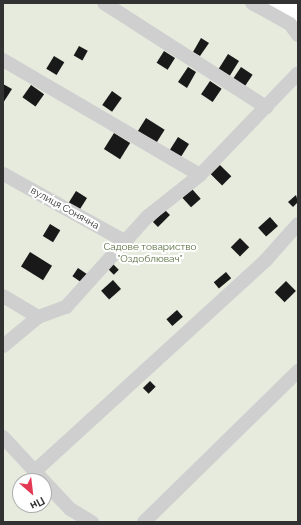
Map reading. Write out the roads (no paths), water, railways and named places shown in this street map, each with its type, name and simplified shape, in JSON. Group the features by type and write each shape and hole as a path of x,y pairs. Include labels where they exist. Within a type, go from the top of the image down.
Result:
{"street":[{"path":"104,3 266,107"},
{"path":"252,3 290,24 298,35"},
{"path":"3,60 200,175"},
{"path":"3,346 38,317 66,306 126,242 147,217 200,175 298,73"},
{"name":"вулиця Сонячна","path":"3,174 126,242"},
{"path":"35,471 266,260 298,224"},
{"path":"3,296 38,317"},
{"path":"144,522 298,371"},
{"path":"3,437 70,509 92,522"}],"park label":[{"name":"Садове товариство \"Оздоблювач\"","path":"150,252"}]}
